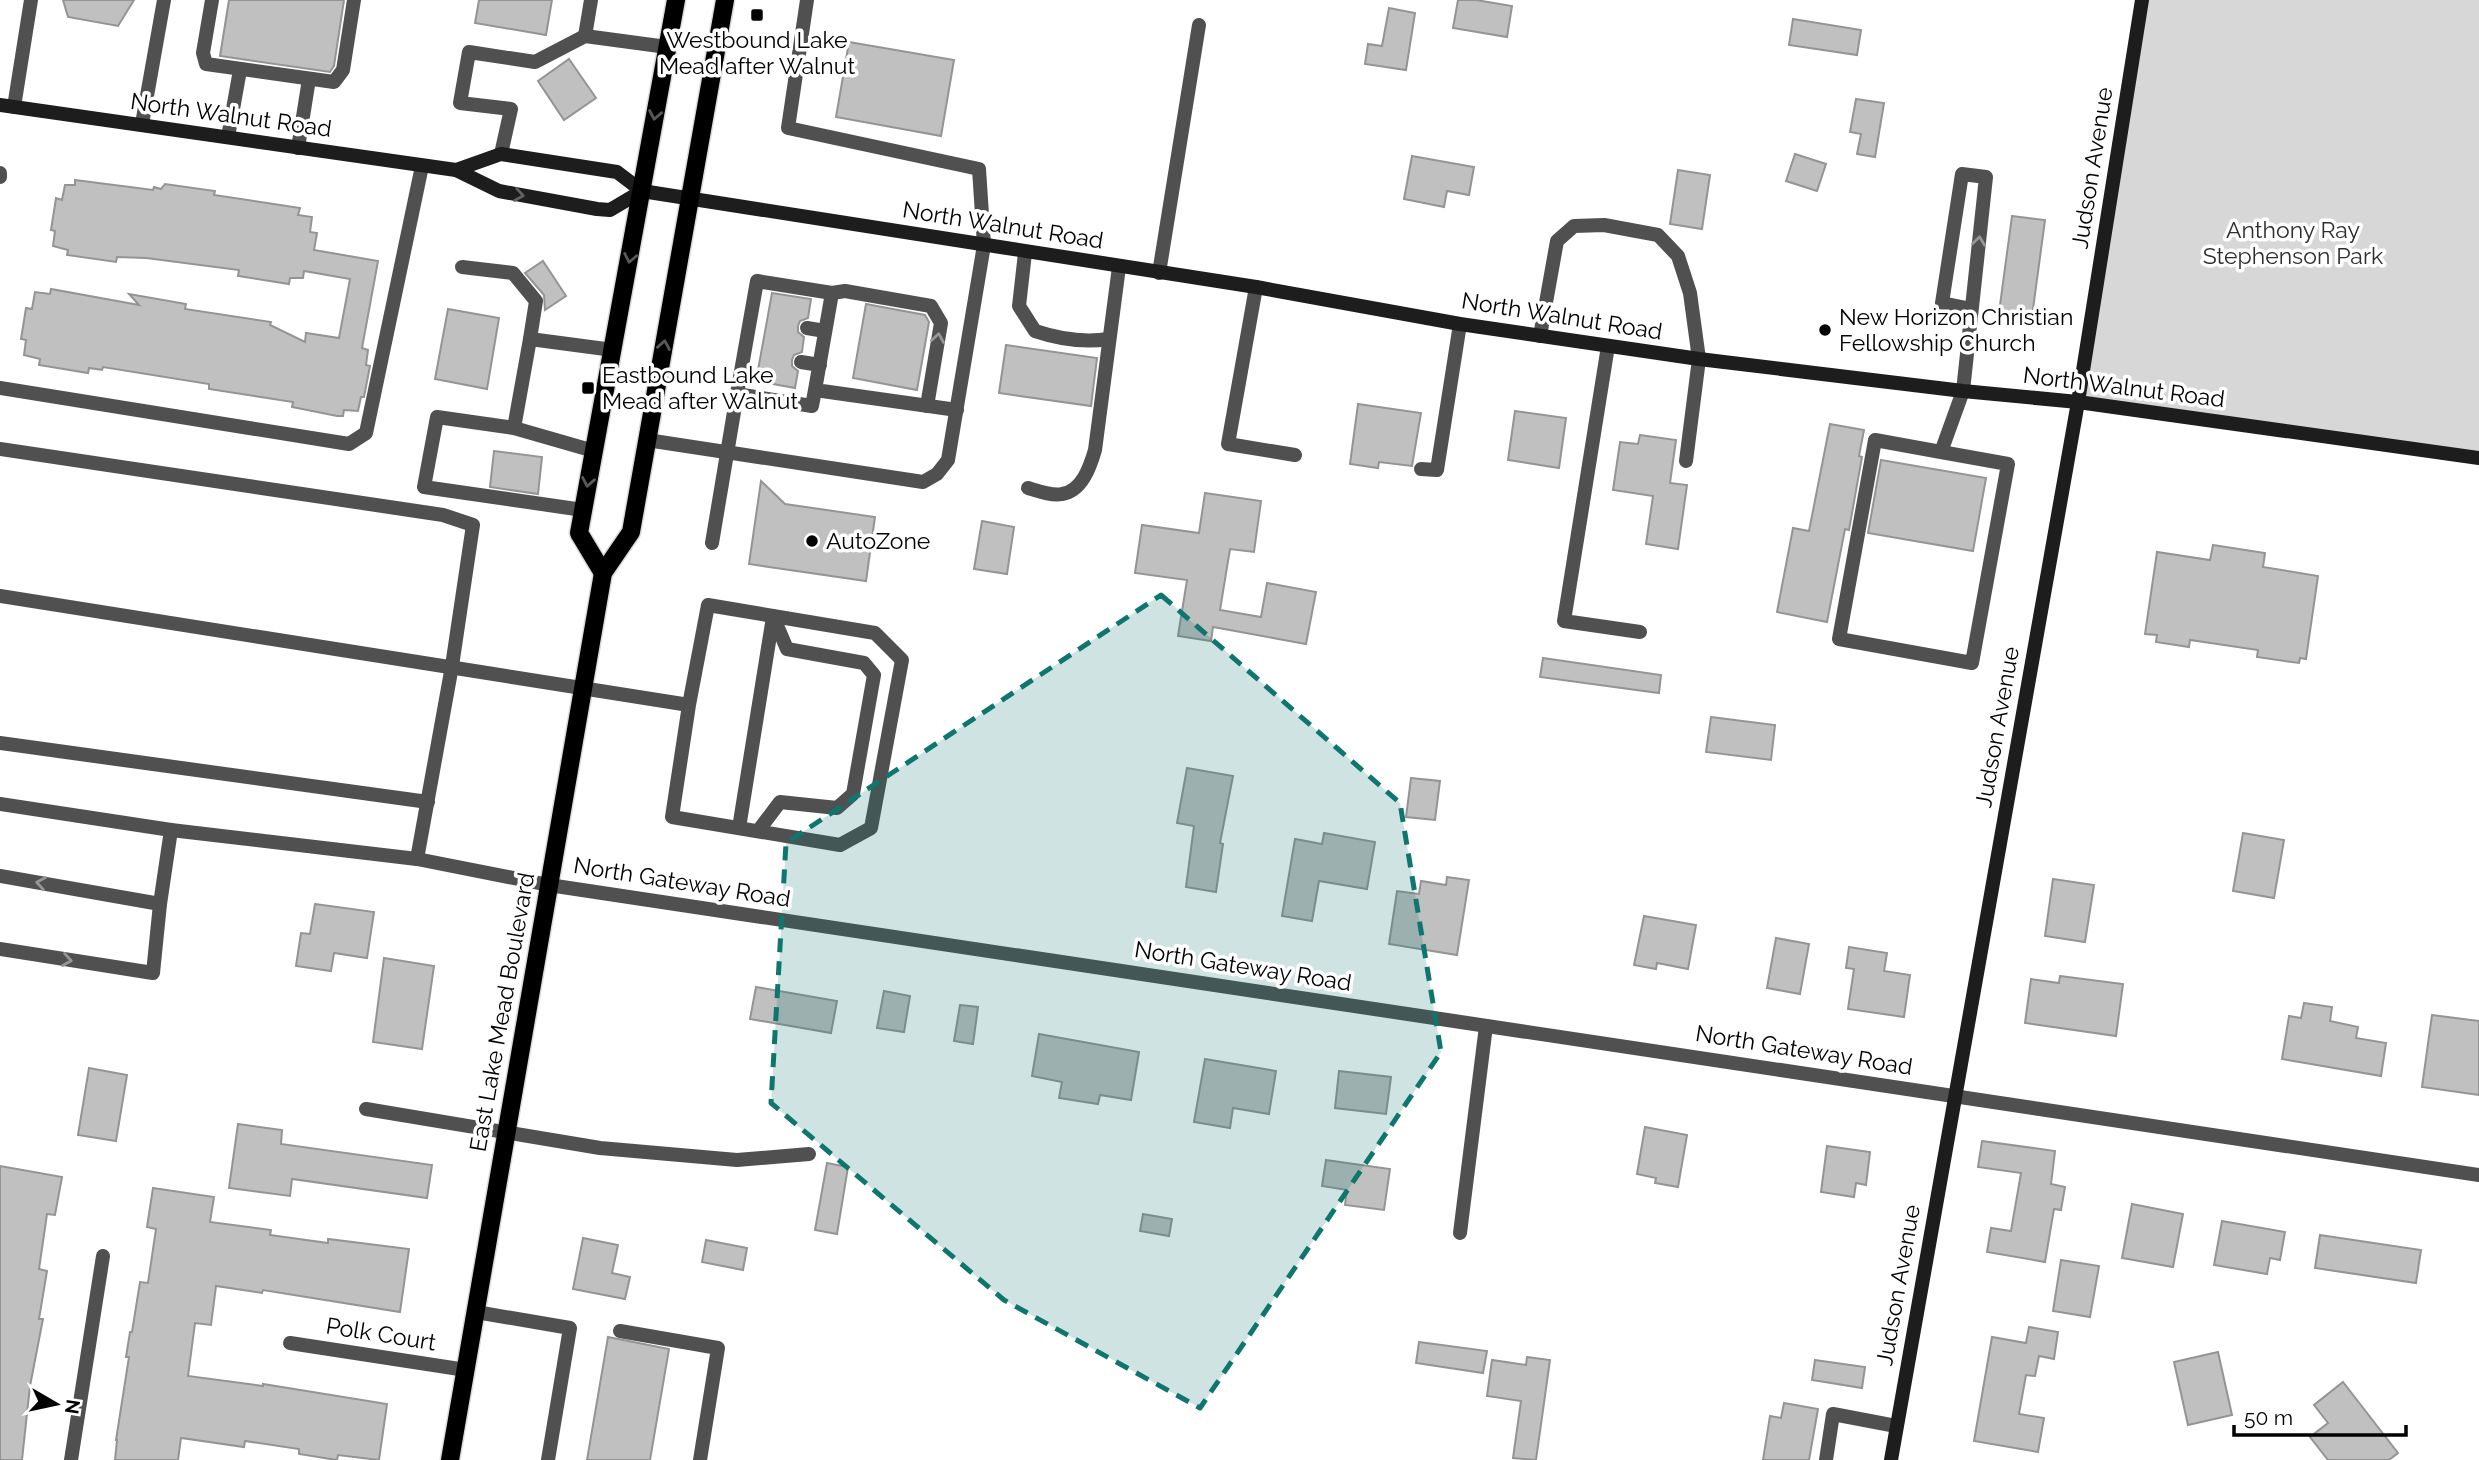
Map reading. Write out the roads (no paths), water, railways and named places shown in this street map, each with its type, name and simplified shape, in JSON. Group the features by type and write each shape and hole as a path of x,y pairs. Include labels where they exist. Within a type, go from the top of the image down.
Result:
{"main road":[{"path":"603,573 579,533 676,0"},
{"name":"East Lake Mead Boulevard","path":"450,1460 603,573 631,532 724,0"}],"street":[{"path":"7,106 31,0"},
{"path":"142,124 163,0"},
{"path":"212,0 203,53 206,64 334,82 343,70 355,0"},
{"path":"585,36 591,0"},
{"path":"647,440 923,482 937,474 948,460 984,246 979,169 788,128 807,0"},
{"name":"Judson Avenue","path":"1891,1460 2078,401 2142,0"},
{"path":"1159,273 1199,25"},
{"path":"501,154 511,109 460,103 469,52 535,62 585,36 667,47"},
{"path":"228,137 240,70"},
{"path":"298,148 309,79"},
{"name":"North Walnut Road","path":"7,106 456,170 499,191 597,209 611,210 642,191"},
{"name":"North Walnut Road","path":"456,170 501,154 617,172 642,191 1256,287 1460,324 1699,359 1963,391 2078,401 2479,458"},
{"path":"0,388 349,444 366,433 422,166"},
{"path":"1941,452 1963,391 1986,177 1962,174 1942,303 1971,309"},
{"path":"1540,336 1558,241 1574,226 1604,225 1658,235 1678,256 1690,293 1699,359 1686,461"},
{"path":"1026,253 1019,306 1035,331 1074,340 1109,340"},
{"path":"461,267 513,273 536,301 514,428"},
{"path":"1028,488 1061,495 1074,489 1086,475 1095,450 1119,267"},
{"path":"712,543 737,394 751,355 750,318 757,281 832,293 845,291 931,306 941,323 927,406"},
{"path":"1256,287 1228,444 1295,455"},
{"path":"737,394 812,406 832,293"},
{"path":"750,318 765,321"},
{"path":"1421,469 1437,470 1460,324"},
{"path":"807,328 825,331"},
{"path":"530,339 613,350"},
{"path":"1608,346 1564,621 1640,632"},
{"path":"801,362 820,365"},
{"path":"815,390 957,410"},
{"path":"583,510 424,487 437,417 514,428 594,451"},
{"path":"1875,440 1941,452 2008,464 1972,663 1839,639 1875,440"},
{"path":"0,449 443,515 474,525 417,859"},
{"path":"0,596 583,687 693,711"},
{"path":"708,605 773,616 875,633 902,660 872,828 840,845 672,817 690,749 693,711 702,677 708,605"},
{"path":"739,828 756,683 773,616"},
{"path":"758,831 780,802 837,808 853,794 874,675 864,663 787,649 773,616"},
{"path":"0,743 428,802"},
{"name":"North Gateway Road","path":"0,804 171,830 417,859 549,885 2479,1175"},
{"path":"0,949 153,973 171,830"},
{"path":"0,876 160,904"},
{"path":"1460,1233 1486,1026"},
{"path":"366,1109 600,1148 737,1160 809,1154"},
{"path":"71,1460 103,1256"},
{"path":"476,1312 570,1328 548,1460"},
{"path":"620,1331 718,1348 700,1460"},
{"name":"Polk Court","path":"290,1343 466,1370"},
{"path":"1826,1460 1833,1414 1896,1426"}],"place":[{"name":"Westbound Lake Mead after Walnut","path":"757,15"},
{"name":"New Horizon Christian Fellowship Church","path":"1825,330"},
{"name":"Eastbound Lake Mead after Walnut","path":"588,388"},
{"name":"AutoZone","path":"812,541"}],"park label":[{"name":"Anthony Ray Stephenson Park","path":"2293,243"}]}
